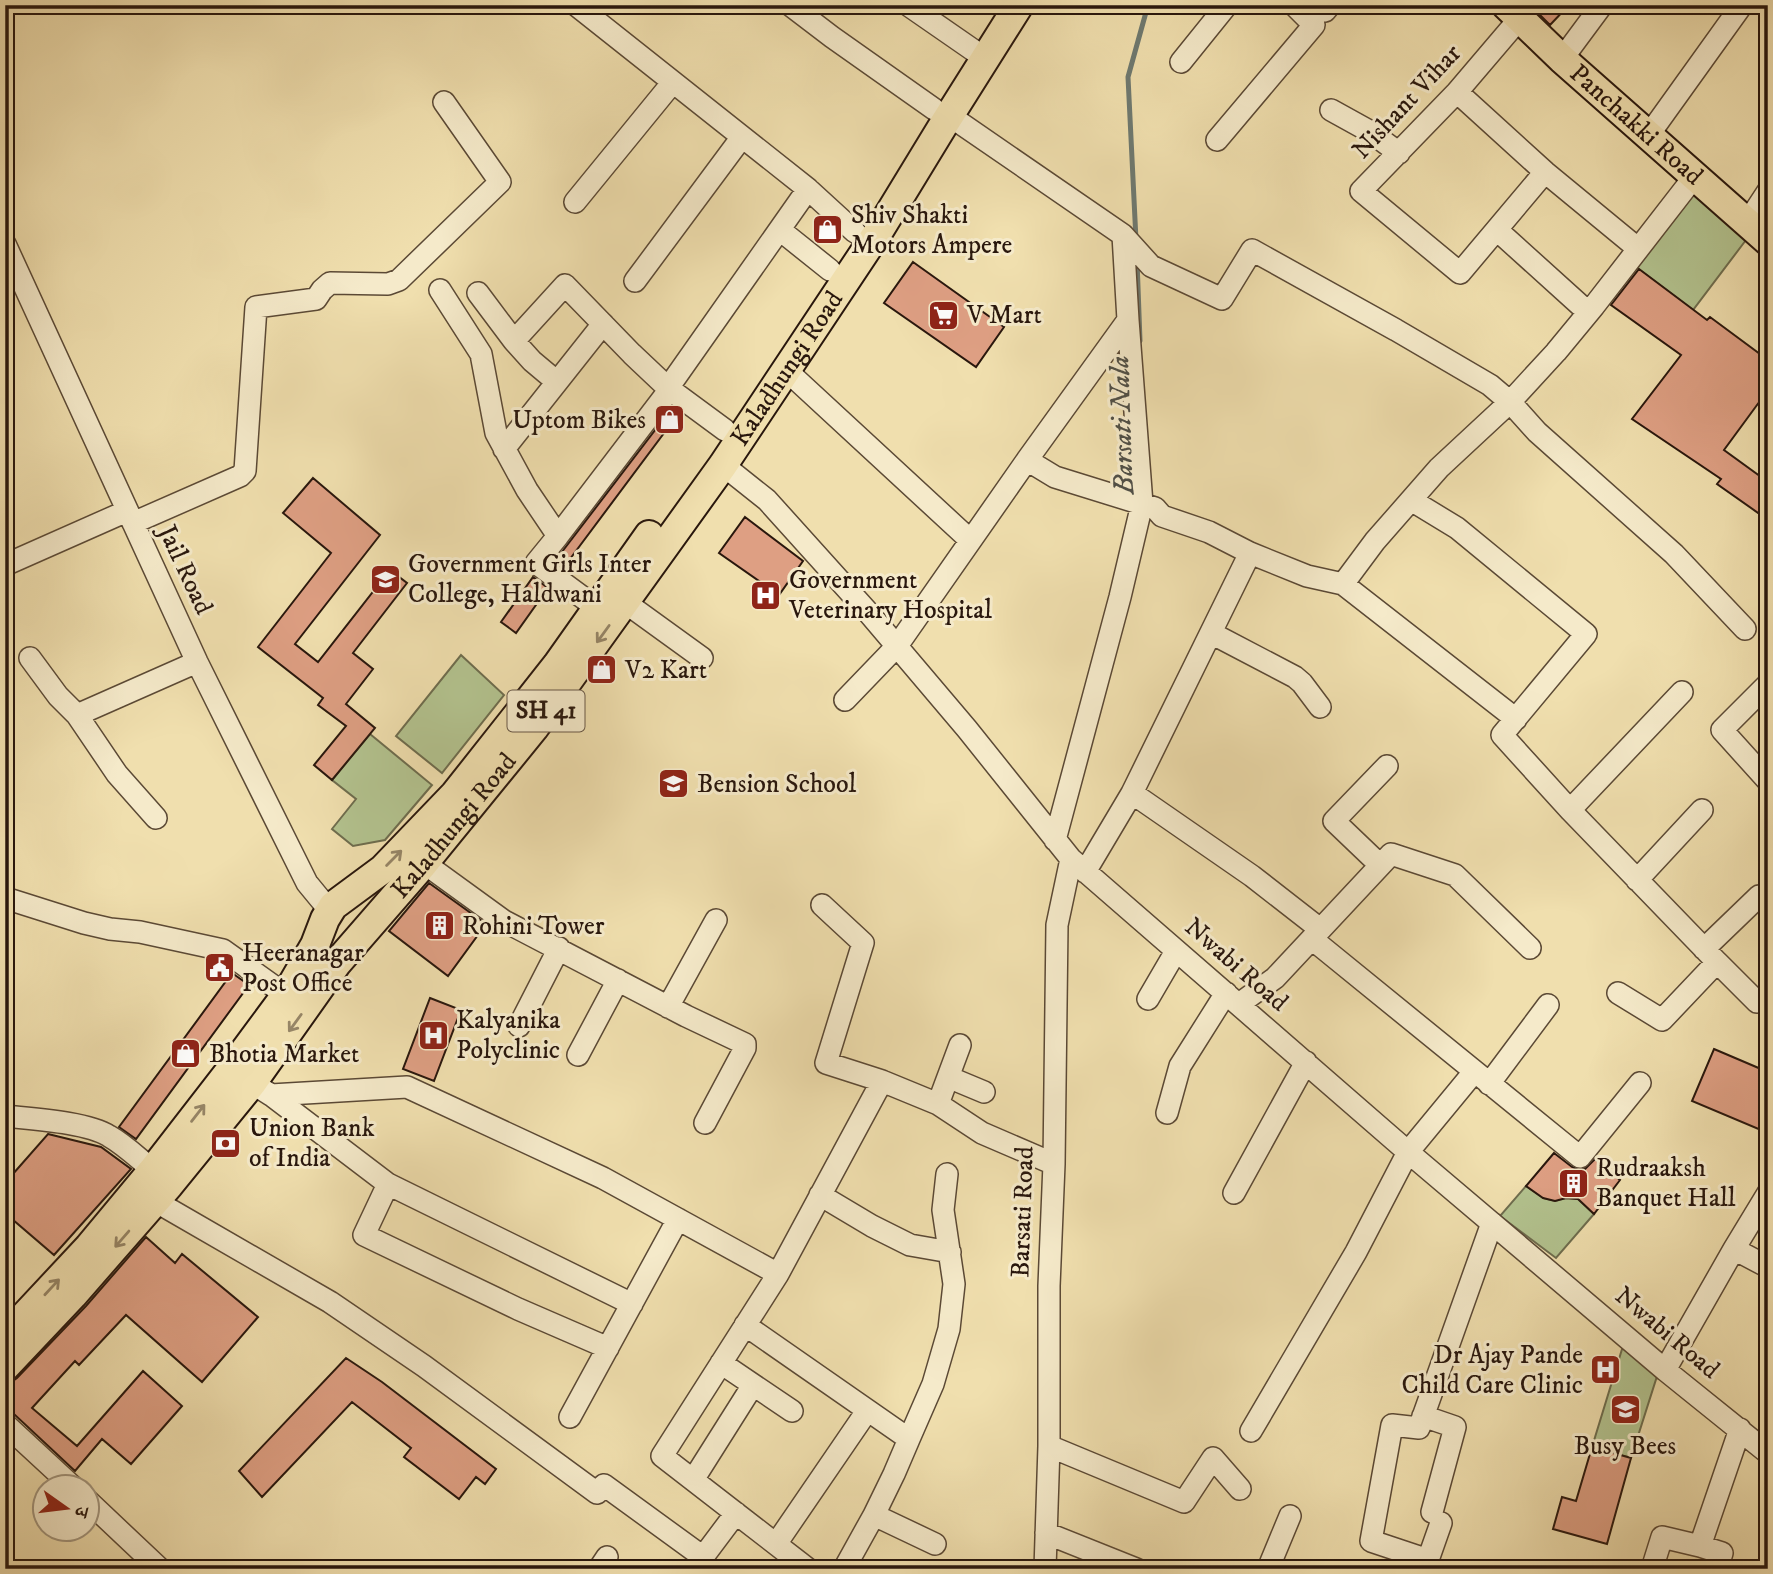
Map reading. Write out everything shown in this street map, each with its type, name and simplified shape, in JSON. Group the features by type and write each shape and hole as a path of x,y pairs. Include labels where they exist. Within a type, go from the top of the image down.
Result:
{"main road":[{"name":"Kaladhungi Road","path":"5,1337 89,1247 153,1170 252,1082 286,995 315,945 325,919 341,902 383,869 454,793 786,370 880,229 973,50 1001,5"},
{"name":"Kaladhungi Road","path":"5,1367 73,1295 155,1201 252,1082 337,963 424,863 534,728 626,603 715,460 725,430 855,232 1019,5"},
{"name":"Panchakki Road","path":"1513,12 1757,232"},
{"path":"341,902 358,895 368,902 377,917"},
{"path":"315,945 324,956 337,963"}],"street":[{"path":"576,5 808,189 855,232"},
{"path":"790,5 1131,245 1151,266 1222,299 1252,250 1490,385 1510,402 1536,432 1674,554 1745,629"},
{"path":"908,5 973,50"},
{"path":"1181,62 1227,5"},
{"path":"1217,139 1314,24 1294,5"},
{"path":"1562,59 1602,5"},
{"path":"1648,136 1742,5"},
{"name":"Nishant Vihar","path":"1497,230 1460,273 1361,191 1457,92 1513,12"},
{"path":"575,202 673,82"},
{"path":"1457,92 1545,172 1630,242"},
{"path":"5,565 240,476 245,471 256,307 316,299 330,283 388,284 399,280 500,182 444,102"},
{"path":"1331,110 1369,131 1399,153"},
{"path":"635,281 742,137"},
{"path":"1545,172 1497,230 1580,305"},
{"path":"1343,584 1375,541 1439,468 1510,402 1556,352 1694,177"},
{"path":"597,608 536,563 669,388 808,189"},
{"path":"1757,232 1768,191"},
{"path":"780,230 830,270"},
{"name":"Jail Road","path":"5,244 197,662 307,883 341,902"},
{"path":"1055,840 1120,597 1149,506 1128,320 1131,245"},
{"path":"514,341 565,285 669,388 725,430"},
{"path":"440,290 481,354 496,433 527,490 558,536"},
{"path":"478,293 514,341 557,382"},
{"path":"845,700 897,646 1128,320"},
{"path":"504,449 603,324"},
{"path":"786,370 971,540"},
{"name":"Nwabi Road","path":"715,460 767,500 897,646 1078,866 1408,1152 1665,1370 1768,1453"},
{"path":"1027,460 1055,477 1149,506 1162,516 1209,532 1250,553 1307,576 1343,584 1516,719"},
{"path":"1411,500 1457,528 1586,634 1502,735 1570,810 1757,1002"},
{"name":"Barsati Road","path":"1045,1569 1057,925 1078,866 1132,793 1250,553"},
{"path":"626,603 702,658"},
{"path":"1211,633 1295,677 1320,707"},
{"path":"30,658 58,696 78,715 117,774 156,818"},
{"path":"78,715 197,662"},
{"path":"1768,684 1721,730 1768,781"},
{"path":"1570,810 1682,692"},
{"path":"1380,865 1334,821 1387,766"},
{"path":"1132,793 1252,876 1481,1078 1580,1157 1640,1083"},
{"path":"1637,880 1702,810"},
{"path":"1167,1113 1180,1066 1233,998 1275,978 1391,854 1455,875 1530,948"},
{"path":"424,863 504,920 745,1044 705,1123"},
{"path":"1618,993 1662,1020 1759,896"},
{"path":"5,898 97,926 141,932 223,950 286,995"},
{"path":"822,905 863,943 826,1063 882,1080 938,1104 982,1133 1054,1164"},
{"path":"668,1006 716,920"},
{"path":"519,1026 559,948"},
{"path":"1148,999 1177,951"},
{"path":"578,1055 618,979"},
{"path":"1251,1431 1356,1252 1408,1152 1548,1005"},
{"path":"938,1104 960,1045"},
{"path":"1234,1193 1306,1062"},
{"path":"948,1077 984,1092"},
{"path":"808,1569 662,1456 778,1274 882,1080"},
{"path":"252,1082 388,1184 632,1304"},
{"path":"252,1082 407,1087 603,1178 778,1274"},
{"path":"5,1116 52,1121 107,1135 153,1170"},
{"path":"844,1569 894,1474 933,1384 949,1329 954,1284 943,1209 947,1174"},
{"path":"388,1184 364,1236 518,1309 608,1348"},
{"path":"1665,1370 1768,1193"},
{"path":"820,1195 910,1245 950,1252"},
{"path":"155,1201 330,1302 424,1366 597,1493 604,1485 699,1563 736,1513"},
{"path":"570,1417 678,1219"},
{"path":"1423,1416 1455,1427 1428,1560 1371,1541 1392,1425 1419,1428 1423,1416 1492,1223"},
{"path":"1734,1249 1768,1267"},
{"path":"745,1325 909,1439"},
{"path":"721,1363 792,1411"},
{"path":"693,1480 753,1385"},
{"path":"776,1544 867,1411"},
{"path":"5,1423 57,1472"},
{"path":"1700,1546 1740,1429"},
{"path":"1049,1446 1184,1502 1213,1458 1240,1489"},
{"path":"102,1514 160,1569"},
{"path":"874,1515 935,1544"},
{"path":"1268,1569 1290,1516"},
{"path":"1046,1533 1136,1569"},
{"path":"1652,1569 1662,1537 1722,1553 1717,1569"}],"green space":[{"path":"1693,192 1746,240 1693,310 1636,267"},
{"path":"461,655 504,695 442,773 396,736"},
{"path":"370,734 432,785 385,840 353,846 332,829 356,799 332,780"},
{"path":"1526,1186 1544,1198 1555,1201 1578,1199 1594,1214 1556,1258 1500,1216"},
{"path":"1623,1346 1658,1373 1631,1458 1592,1447"}],"building":[{"path":"1535,5 1569,5 1550,25 1533,8"},
{"name":"V Mart","path":"913,262 1004,327 976,367 884,303"},
{"path":"1639,269 1707,320 1710,317 1768,360 1768,390 1724,450 1768,482 1768,505 1761,515 1717,484 1721,479 1632,419 1681,355 1611,305"},
{"path":"672,408 679,413 564,567 555,561"},
{"path":"313,478 380,535 295,644 318,662 390,570 407,583 353,653 373,669 346,704 375,728 332,780 314,765 346,726 318,705 323,698 258,647 331,553 283,513"},
{"path":"745,517 803,561 779,595 719,553"},
{"path":"533,577 548,588 516,633 501,622"},
{"name":"Rohini Tower","path":"429,883 486,924 448,976 389,931"},
{"name":"Bhotia Market","path":"232,973 249,985 136,1139 119,1127"},
{"path":"430,998 461,1010 434,1081 403,1069"},
{"path":"1714,1049 1768,1072 1768,1133 1692,1101"},
{"path":"48,1134 101,1147 131,1169 54,1255 5,1213 5,1183"},
{"name":"Rudraaksh Banquet Hall","path":"1554,1153 1579,1170 1585,1169 1595,1159 1620,1180 1594,1214 1578,1199 1555,1201 1543,1198 1526,1186"},
{"path":"146,1237 175,1263 182,1254 258,1317 202,1382 126,1315 79,1365 75,1361 32,1408 77,1446 143,1371 182,1406 131,1464 102,1439 75,1471 14,1414 5,1410 5,1383 17,1378 86,1306"},
{"path":"346,1358 382,1382 496,1469 485,1484 476,1477 459,1499 404,1457 411,1448 352,1402 262,1497 239,1471"},
{"path":"1592,1447 1631,1458 1607,1544 1553,1529 1562,1497 1576,1501"}],"waterway":[{"name":"Barsati Nala","path":"1136,240 1128,77 1148,5"},
{"name":"Barsati Nala","path":"1137,260 1140,341"}],"place":[{"name":"Shiv Shakti Motors Ampere","path":"828,230"},
{"name":"V Mart","path":"944,315"},
{"name":"Uptom Bikes","path":"669,420"},
{"name":"Government Girls Inter College, Haldwani","path":"385,579"},
{"name":"Government Veterinary Hospital","path":"766,595"},
{"name":"V2 Kart","path":"602,670"},
{"name":"Bension School","path":"674,784"},
{"name":"Rohini Tower","path":"439,926"},
{"name":"Heeranagar Post Office","path":"219,968"},
{"name":"Kalyanika Polyclinic","path":"433,1035"},
{"name":"Bhotia Market","path":"186,1054"},
{"name":"Union Bank of India","path":"226,1143"},
{"name":"Rudraaksh Banquet Hall","path":"1573,1183"},
{"name":"Dr Ajay Pande Child Care Clinic","path":"1606,1370"},
{"name":"Busy Bees","path":"1625,1410"}]}
